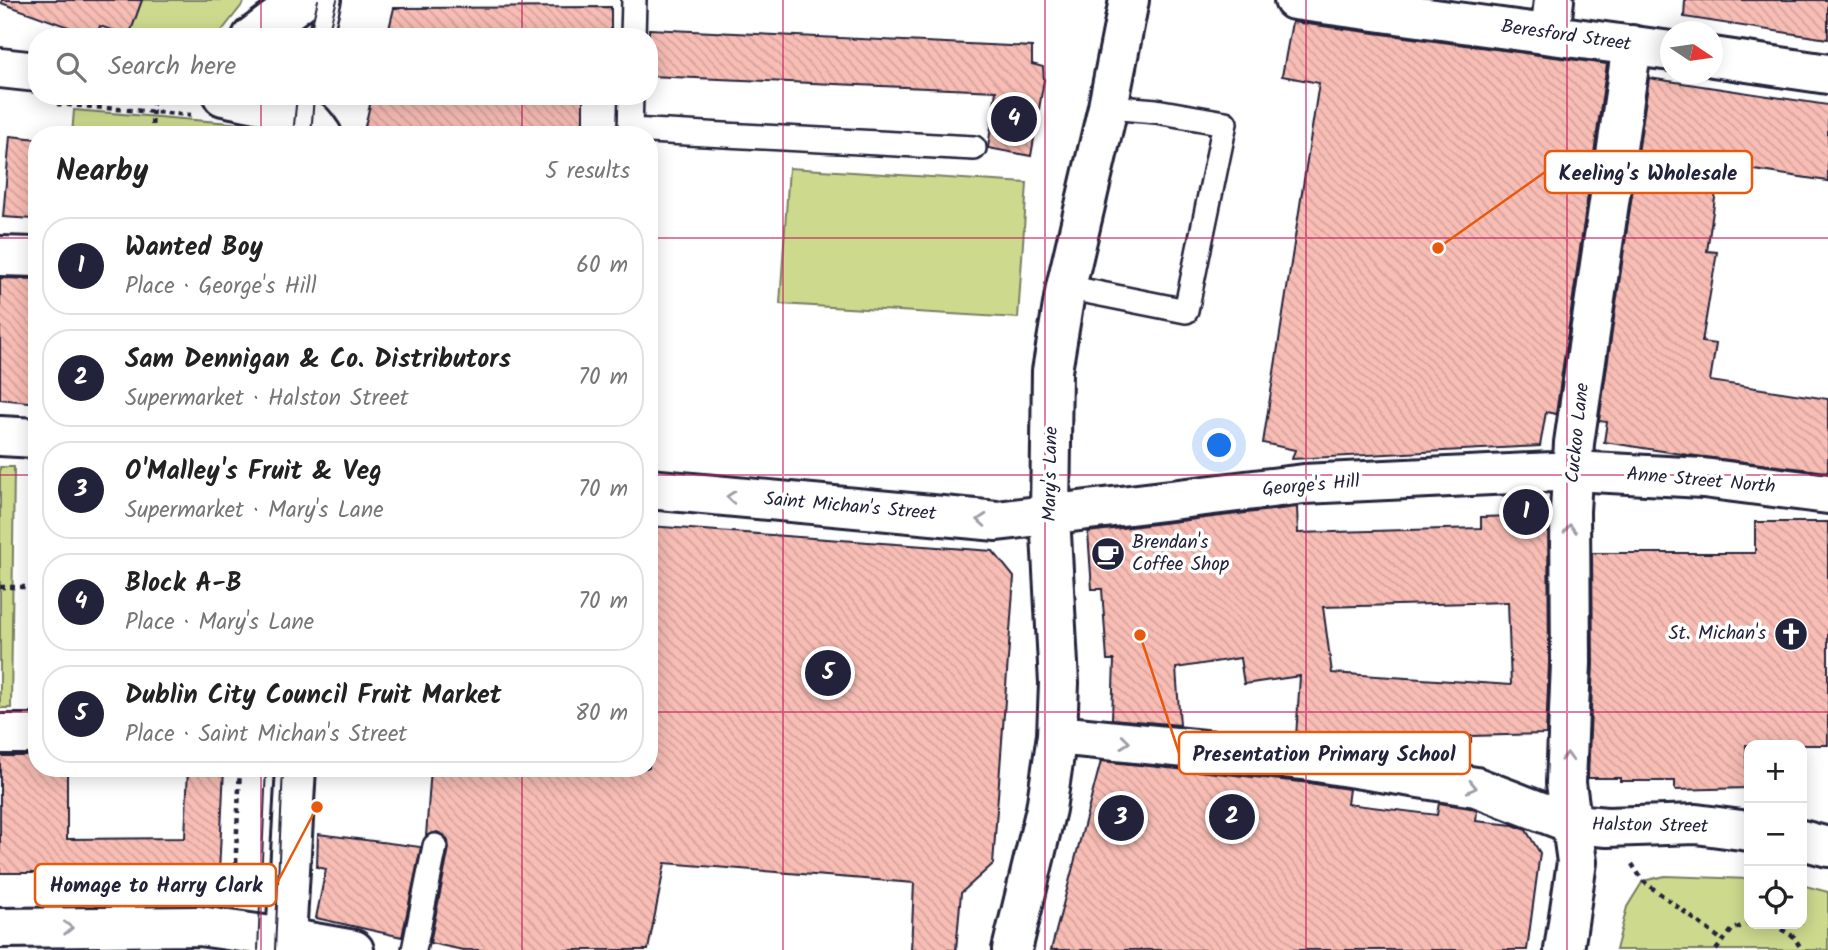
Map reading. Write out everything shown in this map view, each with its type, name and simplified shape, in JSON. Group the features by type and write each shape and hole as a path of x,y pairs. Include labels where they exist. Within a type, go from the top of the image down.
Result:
{"street":[{"path":"264,28 302,0"},
{"name":"Mary's Lane","path":"1012,950 1046,810 1057,735 1059,683 1050,515 1052,371 1066,287 1108,107 1129,0"},
{"name":"Beresford Street","path":"1294,0 1552,17 1632,45 1660,49"},
{"name":"Cuckoo Lane","path":"1564,950 1577,862 1590,826 1566,783 1571,663 1570,512 1574,443 1632,45"},
{"path":"1723,58 1828,74"},
{"path":"0,68 28,81"},
{"path":"212,106 261,119 312,117"},
{"path":"0,256 28,257"},
{"path":"0,436 28,438"},
{"name":"Anne Street North","path":"1573,471 1703,478 1828,494"},
{"name":"George's Hill","path":"1050,515 1304,484 1573,471"},
{"name":"Saint Michan's Street","path":"658,490 997,521 1050,515"},
{"path":"0,734 28,734"},
{"name":"Halston Street","path":"1057,735 1304,760 1476,787 1590,826 1696,824 1744,830"},
{"path":"272,941 295,777"},
{"path":"1807,841 1828,847"},
{"path":"0,928 199,926 272,941 354,950"}],"lane":[{"path":"322,28 329,0"},
{"path":"633,28 634,0"},
{"path":"630,126 631,105"},
{"path":"1066,287 1186,312 1225,123 1156,111 1108,107"},
{"path":"658,131 974,148"},
{"path":"414,950 435,846"}],"path":[{"path":"120,105 152,112 212,106"},
{"path":"152,105 152,126"},
{"path":"0,587 28,587"},
{"path":"237,904 240,777"},
{"path":"1590,826 1643,881 1722,940"},
{"path":"1716,950 1731,930 1744,925"},
{"path":"1781,929 1794,937 1802,950"}],"green space":[{"path":"142,0 246,0 224,28 132,28"},
{"path":"74,110 242,124 242,126 73,126"},
{"path":"789,168 1027,183 1018,318 780,304"},
{"path":"0,467 14,467 11,708 0,708"},
{"path":"1665,876 1744,879 1744,929 1807,929 1807,886 1828,892 1828,950 1616,950 1627,907 1643,881"}],"building":[{"path":"2,0 142,0 132,28 71,28 1,3"},
{"path":"1685,0 1828,0 1828,39 1723,21 1684,17"},
{"path":"611,7 611,28 389,28 394,8"},
{"path":"1292,22 1607,64 1556,414 1546,412 1540,446 1292,459 1295,450 1263,443 1319,83 1282,76"},
{"path":"658,29 1032,47 1032,64 1043,67 1044,80 1031,156 988,148 996,91 658,76"},
{"path":"1649,78 1660,80 1660,84 1689,84 1828,105 1828,181 1720,165 1707,251 1717,252 1702,342 1716,344 1710,381 1828,399 1828,472 1604,442 1607,422 1599,421"},
{"path":"370,105 583,105 583,126 365,126"},
{"path":"10,136 28,138 28,219 3,217"},
{"path":"0,278 28,279 28,402 0,399"},
{"path":"1297,507 1298,533 1481,528 1481,517 1548,515 1549,663 1546,734 1471,736 1471,742 1355,734 1354,746 1296,737 1300,676 1244,684 1240,658 1176,668 1180,725 1112,719 1114,660 1107,660 1102,589 1092,589 1088,532","holes":["1508,602 1511,685 1332,673 1323,607"]},
{"path":"1755,522 1828,522 1828,745 1807,745 1807,740 1744,740 1744,788 1675,790 1675,781 1588,778 1593,664 1592,553 1755,553"},
{"path":"658,527 993,551 1014,577 993,864 961,893 956,950 911,950 914,883 665,863 648,950 463,950 430,943 449,848 444,835 437,832 426,836 430,777 658,777"},
{"path":"0,756 28,756 28,777 67,777 67,839 185,838 188,777 224,777 219,873 144,870 144,873 0,873"},
{"path":"1101,761 1349,789 1347,804 1437,815 1439,803 1470,808 1477,811 1476,821 1513,825 1526,830 1540,853 1527,950 1051,950"},
{"path":"318,834 421,847 402,937 316,918 326,869 317,867"}],"tram line":[{"path":"311,28 318,0"},
{"path":"329,28 337,0"},
{"path":"294,126 296,105"},
{"path":"312,126 313,105"},
{"path":"258,950 266,777"},
{"path":"275,950 283,777"}],"place":[{"name":"Block A-B","path":"1014,119"},
{"name":"Keeling's Wholesale","path":"1438,248"},
{"name":"Wanted Boy","path":"1526,512"},
{"name":"Brendan's Coffee Shop","path":"1108,554"},
{"name":"St. Michan's","path":"1791,634"},
{"name":"Presentation Primary School","path":"1140,635"},
{"name":"Dublin City Council Fruit Market","path":"828,673"},
{"name":"Homage to Harry Clark","path":"317,807"},
{"name":"Sam Dennigan & Co. Distributors","path":"1232,817"},
{"name":"O'Malley's Fruit & Veg","path":"1121,818"}]}
